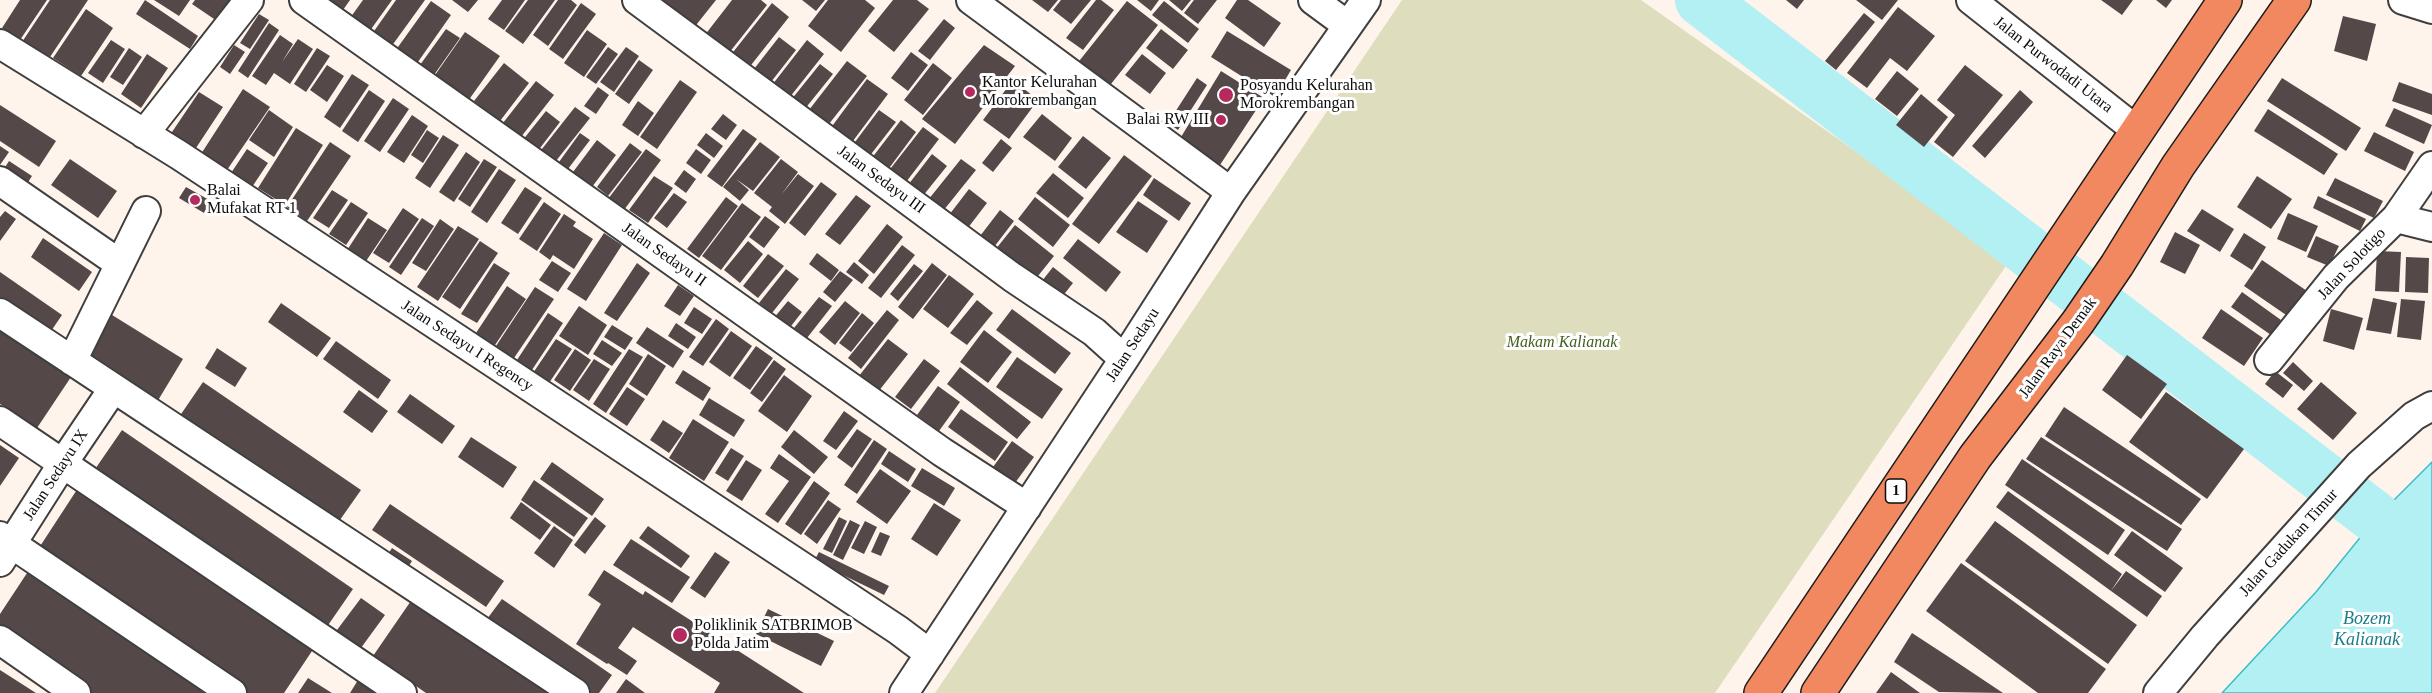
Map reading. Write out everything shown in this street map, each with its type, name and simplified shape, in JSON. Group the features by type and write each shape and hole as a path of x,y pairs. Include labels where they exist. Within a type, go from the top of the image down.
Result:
{"highway":[{"name":"1","path":"1761,693 2225,0"},
{"name":"Jalan Raya Demak","path":"1818,693 1975,458 2078,322 2117,265 2178,166 2294,0"},
{"path":"1919,455 1924,467 1933,477 1945,482 1959,482"},
{"path":"1896,491 1909,491 1922,496 1931,505 1935,518"}],"street":[{"path":"144,134 249,0"},
{"name":"Jalan Sedayu II","path":"304,0 942,452 1027,507"},
{"name":"Jalan Sedayu III","path":"637,0 1012,276 1094,332 1124,359"},
{"path":"971,0 1231,192"},
{"path":"1313,0 1347,26"},
{"name":"Jalan Sedayu","path":"904,693 1231,192 1366,0"},
{"name":"Jalan Purwodadi Utara","path":"1971,0 2136,130"},
{"path":"2403,0 2432,9"},
{"name":"Jalan Sedayu I Regency","path":"0,44 179,155 930,654"},
{"name":"Jalan Solotigo","path":"2269,360 2336,277 2396,218 2432,166"},
{"path":"0,181 120,264"},
{"path":"72,361 146,211"},
{"path":"2396,218 2432,227"},
{"path":"0,312 575,693"},
{"name":"Jalan Sedayu IX","path":"4,547 114,389"},
{"name":"Jalan Gadukan Timur","path":"2158,693 2205,636 2359,465 2414,416 2432,406"},
{"path":"0,420 402,693"},
{"path":"4,547 232,693"},
{"path":"0,640 76,693"}],"green space":[{"name":"Makam Kalianak","path":"1402,0 1641,0 2010,260 1715,693 935,693"}],"water":[{"name":"Bozem Kalianak","path":"2432,462 2432,693 2222,693 2316,592 2376,518"}],"building":[{"path":"20,0 47,0 20,40 2,28"},
{"path":"50,0 88,0 48,60 22,42"},
{"path":"145,0 198,36 190,49 136,14"},
{"path":"154,0 190,0 179,16"},
{"path":"195,0 231,0 217,21 192,4"},
{"path":"332,0 350,0 336,20 324,11"},
{"path":"363,0 392,0 364,39 345,25"},
{"path":"396,0 425,0 391,47 372,34"},
{"path":"452,0 478,0 468,12"},
{"path":"502,0 525,0 504,30 488,19"},
{"path":"528,0 555,0 523,44 505,31"},
{"path":"558,0 571,0 577,5 548,46 533,35"},
{"path":"655,0 716,0 689,34"},
{"path":"732,0 761,0 767,5 725,58 701,40"},
{"path":"802,0 825,0 816,11"},
{"path":"828,0 865,0 875,8 841,52 808,26"},
{"path":"893,0 917,0 929,9 894,52 868,31"},
{"path":"1032,0 1058,0 1048,12"},
{"path":"1061,0 1091,0 1071,24 1053,10"},
{"path":"1096,0 1101,0 1114,10 1083,50 1066,38"},
{"path":"1137,0 1159,0 1151,11"},
{"path":"1169,0 1191,0 1182,11"},
{"path":"1194,0 1217,0 1198,24 1184,13"},
{"path":"1237,0 1248,0 1281,23 1264,47 1225,18"},
{"path":"1786,0 1804,0 1797,9"},
{"path":"1856,0 1898,0 1882,20"},
{"path":"2101,0 2133,0 2122,15"},
{"path":"2156,0 2172,0 2166,8"},
{"path":"431,1 451,15 413,69 393,54"},
{"path":"1127,1 1158,25 1107,89 1076,65"},
{"path":"1164,1 1199,29 1188,43 1152,15"},
{"path":"581,3 596,14 563,59 549,49"},
{"path":"772,3 789,17 744,74 726,61"},
{"path":"1898,7 1935,36 1907,71 1890,58 1867,88 1847,73"},
{"path":"86,9 113,28 81,76 53,58"},
{"path":"1864,13 1875,22 1836,70 1825,61"},
{"path":"259,14 269,20 250,49 240,43"},
{"path":"2343,16 2376,24 2367,61 2334,51"},
{"path":"944,19 955,28 930,60 918,51"},
{"path":"269,23 279,30 248,78 238,71"},
{"path":"446,29 460,38 434,75 420,65"},
{"path":"1161,29 1188,50 1173,69 1146,48"},
{"path":"587,30 607,44 584,77 564,63"},
{"path":"1227,31 1291,70 1275,97 1211,57"},
{"path":"465,32 500,56 468,101 433,78"},
{"path":"280,35 293,44 282,62 298,39 313,49 290,84 274,73 266,85 252,76"},
{"path":"779,37 796,50 764,91 747,78"},
{"path":"111,40 125,49 103,83 88,73"},
{"path":"807,40 824,54 786,102 769,89"},
{"path":"234,45 245,52 230,74 220,67"},
{"name":"Kantor Kelurahan Morokrembangan","path":"984,45 1015,66 955,144 922,119"},
{"path":"608,47 618,54 596,84 586,77"},
{"path":"626,47 639,56 614,92 600,82"},
{"path":"129,48 142,57 123,85 110,77"},
{"path":"317,48 330,56 306,92 294,84"},
{"path":"911,52 928,65 908,91 891,78"},
{"path":"147,54 168,68 141,108 121,94"},
{"path":"1142,54 1166,73 1150,94 1125,75"},
{"path":"639,60 653,70 629,104 615,94"},
{"path":"847,61 867,76 821,134 802,119"},
{"path":"504,63 529,83 500,121 474,101"},
{"path":"933,63 952,78 923,115 904,100"},
{"path":"820,64 833,74 804,110 791,100"},
{"path":"327,65 344,76 327,102 310,90"},
{"path":"1965,65 2003,95 1953,157 1934,142 1955,115 1937,100"},
{"name":"Balai RW III","path":"1221,71 1264,98 1218,168 1178,142"},
{"path":"1897,71 1919,89 1897,116 1875,99"},
{"path":"352,74 369,85 340,128 324,117"},
{"path":"1197,78 1207,85 1178,130 1168,123"},
{"path":"2282,78 2361,128 2346,151 2267,101"},
{"path":"867,79 888,94 847,149 827,133"},
{"path":"680,80 697,92 657,149 640,137"},
{"path":"1013,80 1038,100 1009,139 983,120"},
{"path":"536,81 554,95 517,142 499,128"},
{"path":"2399,82 2432,94 2432,115 2392,101"},
{"path":"598,87 609,95 596,114 584,106"},
{"path":"243,89 270,107 227,170 201,154"},
{"path":"369,90 385,101 358,142 342,131"},
{"path":"2020,90 2033,102 1985,158 1972,146"},
{"path":"199,92 223,107 194,151 170,135"},
{"path":"1921,94 1948,117 1924,147 1896,125"},
{"path":"393,98 409,109 380,152 364,141"},
{"path":"638,101 654,113 638,136 622,125"},
{"path":"0,105 56,141 39,167 0,141"},
{"path":"575,107 590,118 552,166 538,154"},
{"path":"2394,108 2432,125 2424,144 2385,126"},
{"path":"2268,109 2338,154 2324,175 2254,131"},
{"path":"269,110 293,127 274,157 249,140"},
{"path":"879,110 896,122 865,162 849,150"},
{"path":"546,111 560,122 537,152 522,141"},
{"path":"723,114 737,125 726,140 711,129"},
{"path":"1042,114 1072,138 1055,161 1023,137"},
{"path":"412,115 428,126 404,163 387,152"},
{"path":"901,120 916,132 884,175 868,163"},
{"path":"923,127 939,139 903,186 887,173"},
{"path":"296,128 323,145 285,205 258,188"},
{"path":"743,129 757,139 722,187 707,176"},
{"path":"427,130 439,138 423,163 411,155"},
{"path":"2374,132 2414,152 2405,171 2364,151"},
{"path":"580,133 590,140 568,169 559,162"},
{"path":"706,133 723,146 714,158 697,145"},
{"path":"443,135 459,145 430,188 415,178"},
{"path":"1083,136 1111,158 1086,189 1058,167"},
{"path":"1001,139 1012,148 993,172 982,163"},
{"path":"597,140 616,155 589,191 570,176"},
{"path":"330,142 351,156 307,221 287,207"},
{"path":"760,142 780,157 753,191 736,179 749,190 740,201 723,187"},
{"path":"630,143 642,152 608,196 597,187"},
{"path":"0,146 9,152 0,165"},
{"path":"247,149 268,163 252,187 231,173"},
{"path":"646,149 661,160 624,210 608,199"},
{"path":"696,149 711,160 701,174 686,163"},
{"path":"466,152 480,162 454,202 439,192"},
{"path":"932,154 947,166 922,197 908,185"},
{"path":"1124,155 1152,176 1099,244 1072,224"},
{"path":"70,159 117,191 98,218 51,185"},
{"path":"484,159 497,167 470,207 458,199"},
{"path":"781,159 798,172 781,195 798,174 814,186 785,224 769,211 772,207 754,193"},
{"path":"961,159 976,170 939,216 924,205"},
{"path":"9,161 32,176 21,193 0,175"},
{"path":"499,169 516,180 487,223 471,212"},
{"path":"684,170 696,179 686,193 674,184"},
{"path":"1053,173 1084,198 1068,218 1036,193"},
{"path":"654,176 673,188 648,223 629,210"},
{"path":"2257,176 2292,199 2271,229 2237,207"},
{"path":"1154,178 1191,203 1179,221 1143,195"},
{"path":"2335,178 2383,201 2374,218 2326,195"},
{"path":"821,182 837,194 805,236 789,223"},
{"name":"Balai Mufakat RT 1","path":"186,187 211,201 204,213 179,198"},
{"path":"525,187 542,198 518,234 501,223"},
{"path":"969,189 987,203 964,233 946,219"},
{"path":"332,190 348,200 329,228 313,218"},
{"path":"674,193 687,202 667,228 654,218"},
{"path":"856,195 871,206 840,245 825,234"},
{"path":"2318,196 2366,219 2360,231 2313,208"},
{"path":"726,197 738,206 699,258 687,249"},
{"path":"1035,197 1070,225 1053,247 1018,219"},
{"path":"1138,201 1168,221 1147,253 1116,232"},
{"path":"351,202 368,213 346,245 329,234"},
{"path":"544,202 561,214 537,251 519,239"},
{"path":"742,203 761,217 721,270 702,256"},
{"path":"403,208 419,219 389,263 373,253"},
{"path":"2202,209 2234,229 2220,252 2187,231"},
{"path":"1000,210 1014,221 991,251 977,240"},
{"path":"5,211 16,219 0,241 0,217"},
{"path":"2288,213 2318,226 2306,252 2277,239"},
{"path":"564,214 576,222 573,226 593,239 574,269 553,255 550,260 539,252"},
{"path":"765,216 780,227 764,248 749,237"},
{"path":"368,218 387,230 358,273 340,261"},
{"path":"422,218 434,226 401,275 389,267"},
{"path":"440,219 454,229 426,271 412,263"},
{"path":"887,224 903,237 874,274 858,261"},
{"path":"1015,225 1054,256 1034,281 995,250"},
{"path":"458,226 479,239 438,301 417,287"},
{"path":"2175,232 2200,245 2185,274 2160,262"},
{"path":"604,233 622,245 586,301 567,289"},
{"path":"2244,233 2266,247 2252,270 2230,256"},
{"path":"2316,236 2339,246 2329,266 2307,257"},
{"path":"43,238 92,272 79,291 31,257"},
{"path":"1078,239 1121,272 1106,292 1063,258"},
{"path":"480,241 498,253 460,309 442,297"},
{"path":"748,241 763,254 740,283 724,270"},
{"path":"902,245 915,255 881,298 868,288"},
{"path":"2377,251 2401,252 2399,292 2375,291"},
{"path":"817,253 839,270 831,281 809,264"},
{"path":"768,254 784,266 758,298 743,286"},
{"path":"2406,257 2429,258 2428,293 2405,292"},
{"path":"2262,260 2307,291 2289,317 2244,286"},
{"path":"552,261 571,273 558,292 539,280"},
{"path":"854,262 869,275 862,284 846,272"},
{"path":"494,263 510,273 477,323 461,314"},
{"path":"637,263 650,273 617,321 604,313"},
{"path":"932,263 947,275 913,319 898,307"},
{"path":"914,264 923,271 898,301 890,294"},
{"path":"1053,267 1073,283 1058,302 1038,286"},
{"path":"786,269 799,279 772,313 759,303"},
{"path":"840,271 853,280 835,302 823,292"},
{"path":"0,272 62,315 45,340 0,308"},
{"path":"949,275 974,294 948,328 923,309"},
{"path":"678,285 694,296 680,316 664,306"},
{"path":"507,286 526,299 493,348 474,336"},
{"path":"535,287 554,299 512,361 494,349"},
{"path":"2242,292 2281,320 2271,335 2231,307"},
{"path":"819,297 832,306 807,338 794,328"},
{"path":"2373,298 2397,303 2391,334 2366,330"},
{"path":"2401,299 2425,301 2421,340 2397,337"},
{"path":"977,300 993,313 967,345 950,333"},
{"path":"788,301 802,312 788,330 773,319"},
{"path":"845,301 860,313 835,345 819,332"},
{"path":"281,303 331,338 317,357 268,322"},
{"path":"579,306 607,325 588,355 559,336"},
{"path":"694,307 712,319 702,334 684,323"},
{"path":"1012,309 1071,353 1055,374 996,330"},
{"path":"2221,309 2263,338 2244,366 2202,338"},
{"path":"2331,309 2363,318 2354,350 2323,341"},
{"path":"104,310 183,359 157,402 78,353"},
{"path":"887,310 899,320 861,369 848,358"},
{"path":"548,313 563,323 530,373 515,363"},
{"path":"862,313 874,323 851,352 839,343"},
{"path":"716,319 729,329 703,366 689,357"},
{"path":"676,323 696,337 688,349 668,336"},
{"path":"612,325 633,338 625,350 604,337"},
{"path":"0,327 73,374 37,428 0,404"},
{"path":"647,327 684,351 673,368 636,343"},
{"path":"984,330 1012,352 988,383 960,362"},
{"path":"731,331 752,346 730,377 709,362"},
{"path":"556,339 572,349 549,383 533,373"},
{"path":"888,339 908,354 874,397 855,381"},
{"path":"602,340 622,353 612,366 593,354"},
{"path":"336,341 391,380 378,399 323,359"},
{"path":"756,346 773,358 750,390 733,378"},
{"path":"217,348 247,368 235,387 205,368"},
{"path":"575,349 591,360 570,391 554,380"},
{"path":"629,349 643,357 606,413 593,404"},
{"path":"648,354 666,366 647,396 629,384"},
{"path":"2127,355 2167,384 2141,419 2102,390"},
{"path":"1017,357 1063,389 1042,419 996,387"},
{"path":"594,359 610,369 589,401 573,390"},
{"path":"924,359 940,371 911,409 895,397"},
{"path":"774,360 786,369 762,402 750,393"},
{"path":"2293,362 2313,381 2304,391 2283,373"},
{"path":"960,367 1031,422 1017,439 947,384"},
{"path":"683,370 711,388 703,401 675,383"},
{"path":"2275,371 2293,385 2283,398 2265,384"},
{"path":"784,375 812,396 787,432 758,411"},
{"path":"203,382 361,490 335,527 177,420"},
{"path":"2321,382 2357,413 2333,440 2297,409"},
{"path":"938,386 960,402 939,431 917,415"},
{"path":"627,387 645,399 627,426 609,414"},
{"path":"359,390 388,411 372,433 343,412"},
{"path":"2166,392 2244,449 2207,499 2129,442"},
{"path":"410,394 455,426 442,444 397,412"},
{"path":"709,398 745,420 734,437 699,415"},
{"path":"2064,407 2201,499 2181,525 2045,436"},
{"path":"961,409 1008,442 995,461 948,427"},
{"path":"844,411 858,421 836,450 823,441"},
{"path":"693,419 729,442 704,481 669,458"},
{"path":"663,420 683,433 669,453 650,440"},
{"path":"857,429 872,439 852,468 837,457"},
{"path":"122,430 353,589 322,634 91,475"},
{"path":"794,430 828,457 814,474 781,447"},
{"path":"471,437 517,467 503,488 458,457"},
{"path":"2041,437 2182,529 2167,551 2026,459"},
{"path":"874,440 887,449 857,494 844,485"},
{"path":"1012,441 1034,457 1015,483 993,467"},
{"path":"0,445 19,458 0,486"},
{"path":"731,448 744,456 728,481 715,473"},
{"path":"889,451 916,469 908,482 881,464"},
{"path":"779,454 811,477 778,523 765,514 789,481 770,468"},
{"path":"2022,459 2125,530 2108,555 2005,485"},
{"path":"746,460 762,470 742,501 726,491"},
{"path":"552,462 604,499 592,516 540,479"},
{"path":"922,468 955,488 944,506 911,486"},
{"path":"880,469 911,491 887,524 856,502"},
{"path":"534,480 588,518 574,537 521,500"},
{"path":"814,481 830,493 801,535 785,524"},
{"path":"80,485 318,642 284,693 245,693 35,554"},
{"path":"2008,491 2122,574 2111,591 1996,507"},
{"path":"828,500 841,509 817,544 804,534"},
{"path":"521,502 551,525 540,540 510,518"},
{"path":"934,503 961,520 937,556 911,539"},
{"path":"390,504 504,581 486,607 372,530"},
{"path":"595,517 606,526 585,554 574,545"},
{"path":"839,517 847,521 832,553 823,549"},
{"path":"850,520 860,525 843,560 833,555"},
{"path":"865,521 877,527 864,554 851,548"},
{"path":"1995,521 2137,625 2108,664 1965,561"},
{"path":"554,526 573,540 554,568 534,553"},
{"path":"648,526 690,556 681,568 639,538"},
{"path":"2132,531 2183,568 2165,592 2114,555"},
{"path":"880,532 890,536 881,556 871,552"},
{"path":"631,539 690,577 672,603 613,565"},
{"path":"392,548 412,561 402,577 382,564"},
{"path":"715,552 730,562 705,598 690,588"},
{"path":"819,552 889,586 884,595 814,561"},
{"path":"1961,563 2106,669 2088,693 2038,693 1926,611"},
{"path":"31,567 225,693 87,693 0,637 0,614"},
{"name":"Poliklinik SATBRIMOB Polda Jatim","path":"604,570 643,595 645,591 804,693 714,693 720,683 633,627 618,648 637,661 627,675 607,664 576,644 601,604 588,595"},
{"path":"2126,571 2162,596 2147,617 2111,591"},
{"path":"415,595 556,693 426,693 373,656"},
{"path":"361,598 385,615 358,652 334,634"},
{"path":"502,599 612,675 599,693 585,693 484,623"},
{"path":"768,609 834,641 821,666 756,634"},
{"path":"1912,633 2003,693 1939,692 1894,662"},
{"path":"0,670 36,693 0,693"},
{"path":"1891,672 1920,693 1876,693"},
{"path":"308,678 332,693 298,693"},
{"path":"626,679 645,693 616,693"},
{"path":"358,680 379,693 350,693"}],"waterway":[{"path":"1701,0 2376,518"}],"place":[{"name":"Kantor Kelurahan Morokrembangan","path":"970,92"},
{"name":"Posyandu Kelurahan Morokrembangan","path":"1226,95"},
{"name":"Balai RW III","path":"1221,120"},
{"name":"Balai Mufakat RT 1","path":"195,200"},
{"name":"Poliklinik SATBRIMOB Polda Jatim","path":"680,635"}]}
